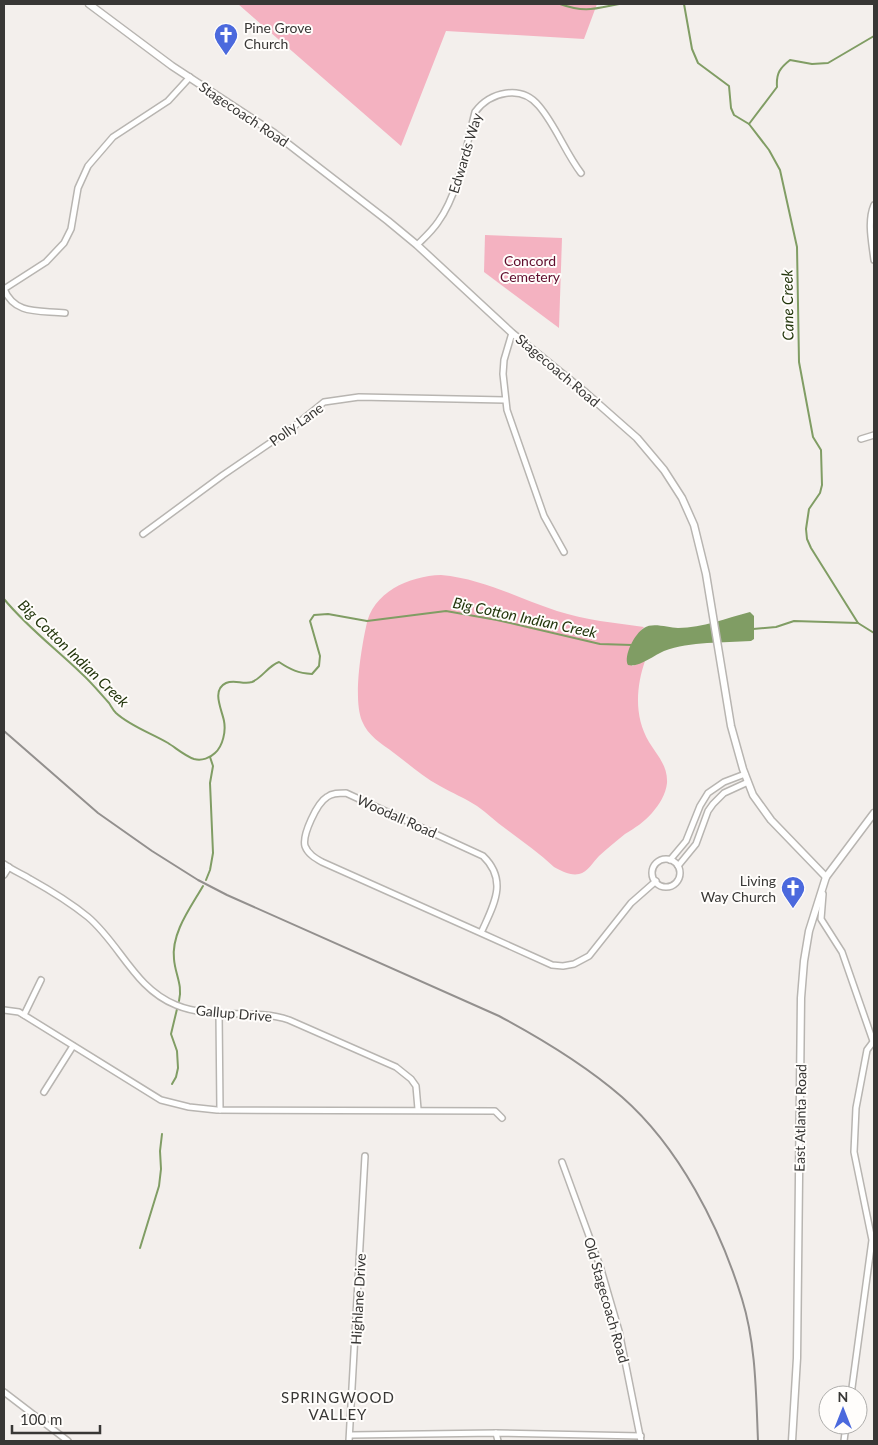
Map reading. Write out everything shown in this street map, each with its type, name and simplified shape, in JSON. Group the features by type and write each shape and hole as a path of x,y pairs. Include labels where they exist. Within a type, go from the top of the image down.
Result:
{"street":[{"name":"Stagecoach Road","path":"89,4 190,77 274,132 417,245 512,333 586,393 637,438 664,470 682,498 694,524 706,574 731,726 748,782 770,820 826,877"},
{"path":"65,313 26,309 13,304 4,289 46,262 64,243 71,229 78,188 88,166 113,137 168,101 190,77"},
{"name":"Edwards Way","path":"417,245 438,222 454,192 475,112 481,104 498,94 508,92 518,94 538,105 581,173"},
{"path":"874,205 871,211 871,236 874,260"},
{"path":"512,333 504,360 505,400 544,516 564,552"},
{"name":"Polly Lane","path":"143,534 223,475 292,428 324,402 359,397 505,400"},
{"path":"861,439 874,435"},
{"path":"670,860 686,841 700,806 708,794 724,782 745,774"},
{"path":"678,866 696,844 708,811 713,804 724,793 748,782"},
{"name":"Woodall Road","path":"481,933 498,892 495,874 483,856 346,793 333,794 323,800 304,835 305,845 312,855 322,862 481,933 549,963 563,966 574,964 589,956 630,905 656,882"},
{"name":"East Atlanta Road","path":"792,1441 797,1358 801,998 804,961 809,931 826,877 874,813"},
{"path":"662,859 670,860 678,866 680,876 674,884 664,886 656,882 652,873 655,864 662,859"},
{"path":"4,875 6,865"},
{"name":"Gallup Drive","path":"6,865 32,879 88,917 104,933 138,977 163,998 187,1009 219,1013 275,1015 289,1020 396,1067 411,1079 416,1086 418,1110"},
{"path":"826,877 821,919 842,952 874,1043 867,1050 856,1108 854,1152 873,1240 852,1385"},
{"path":"24,1015 42,980"},
{"path":"4,1010 19,1012 161,1100 189,1107 220,1110 495,1111 502,1118"},
{"path":"219,1013 220,1110"},
{"path":"44,1092 73,1046"},
{"name":"Highlane Drive","path":"350,1438 365,1156"},
{"name":"Old Stagecoach Road","path":"562,1162 600,1266 619,1331 641,1439"},
{"path":"4,1392 68,1441"},
{"path":"496,1433 498,1441"},
{"path":"350,1438 496,1433 641,1439"}],"green space":[{"path":"238,4 597,4 584,39 446,31 401,146"},
{"name":"Concord Cemetery","path":"485,235 562,238 559,328 484,272"},
{"path":"441,575 472,580 578,617 644,627 636,636 633,645 632,666 645,661 638,691 639,712 644,732 666,771 667,783 664,795 649,816 615,842 582,873 569,874 554,867 477,806 434,782 375,739 362,721 358,700 359,674 364,637 370,615 384,595 394,588 417,579"}],"shaded area":[{"path":"750,612 754,616 754,639 751,641 707,643 674,648 637,665 628,665 627,656 631,645 637,635 648,626 687,628"}],"waterway":[{"path":"560,4 583,9 596,9 619,4"},
{"name":"Cane Creek","path":"684,4 692,49 698,63 729,86 731,108 734,115 749,124 769,150 780,170 797,247 799,362 813,437 821,450 822,485 820,493 809,509 806,529 807,539 858,623"},
{"path":"749,124 777,87 779,71 790,60 812,64 828,63 874,36"},
{"name":"Big Cotton Indian Creek","path":"4,599 88,680 116,713 134,726 197,760 211,756 218,750 222,742 225,725 218,695 222,686 229,682 252,682 279,662 295,671 307,674 312,674 319,666 320,656 310,621 314,615 328,614 367,621 446,611 497,620 600,644 632,645"},
{"name":"Big Cotton Indian Creek","path":"753,629 776,627 794,621 858,623 874,633"},
{"path":"206,880 213,853 210,783 213,766 210,757"},
{"path":"179,1001 180,995 174,949 183,921 203,886"},
{"path":"172,1084 178,1068 177,1051 171,1034 177,1009"},
{"path":"140,1248 159,1186 162,1134"}],"railway":[{"path":"4,731 98,813 152,851 198,880 227,895 499,1016 562,1053 622,1097 643,1117 679,1164 695,1190 722,1244 747,1316 753,1351 758,1441"}],"place":[{"name":"Pine Grove Church","path":"226,56"},
{"name":"Living Way Church","path":"793,909"}],"district":[{"name":"SPRINGWOOD VALLEY","path":"338,1406"}]}
